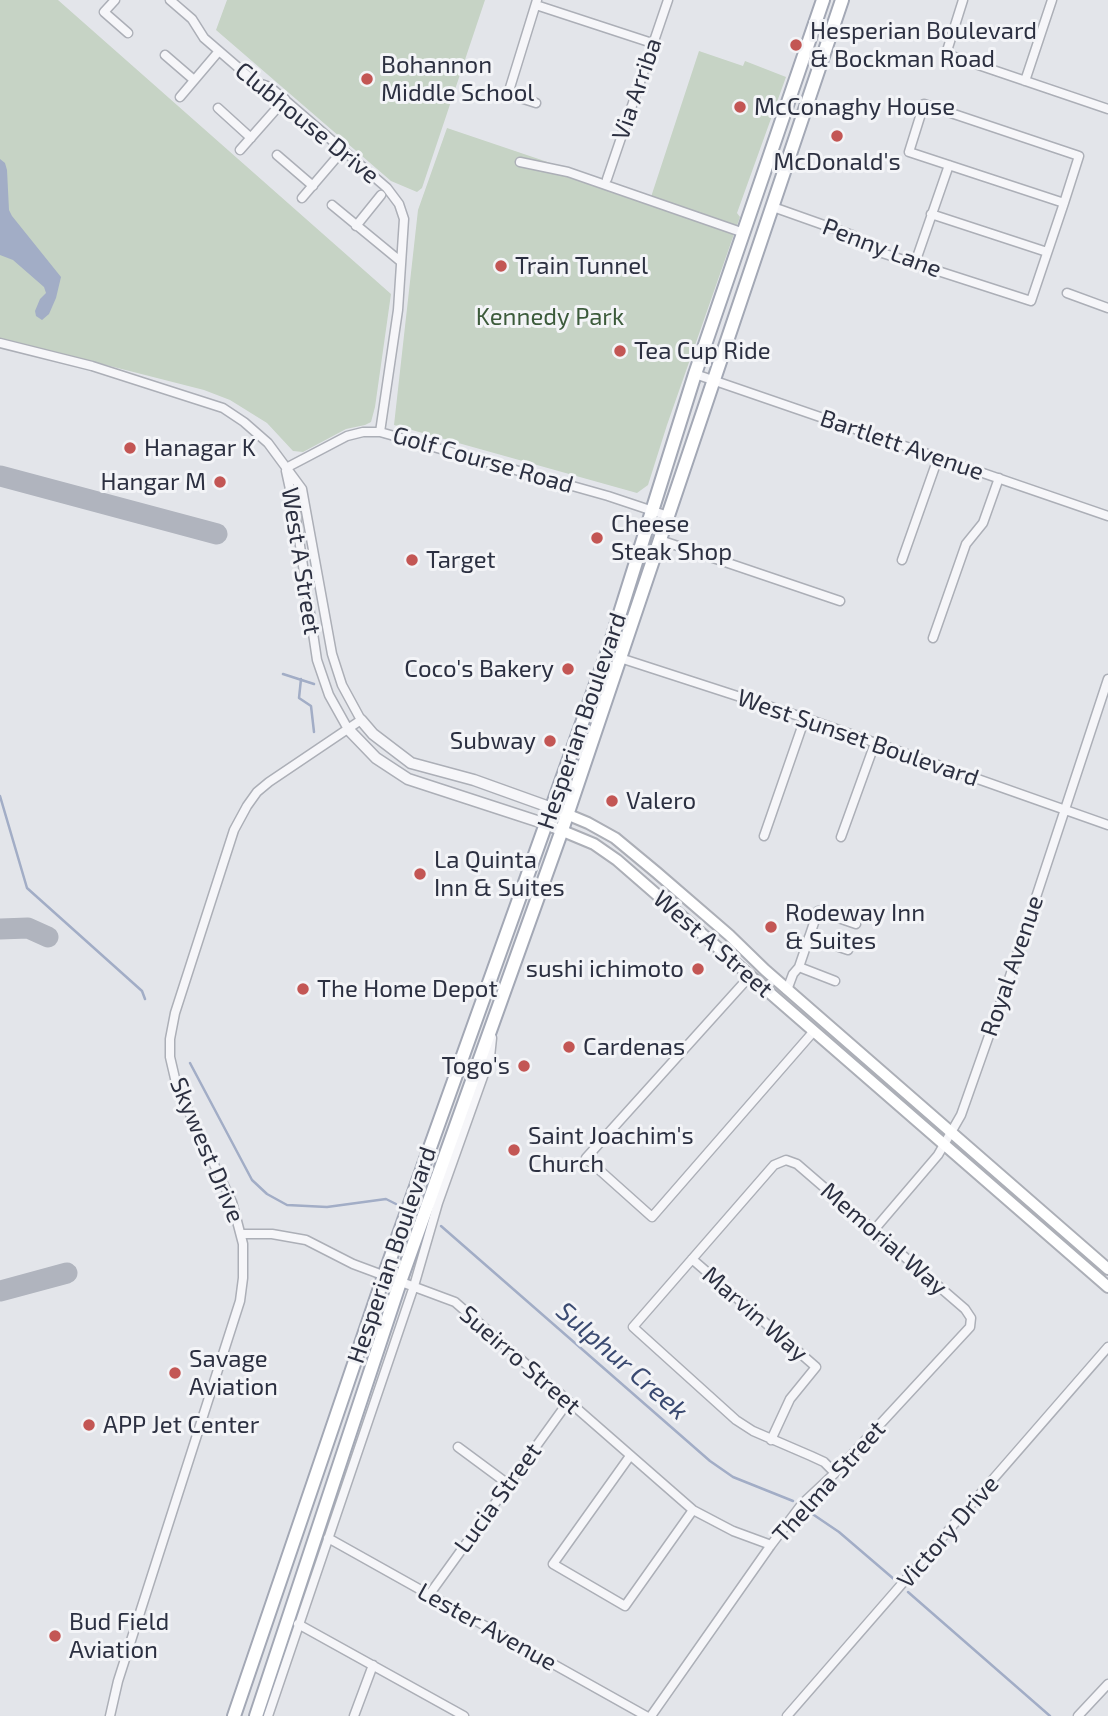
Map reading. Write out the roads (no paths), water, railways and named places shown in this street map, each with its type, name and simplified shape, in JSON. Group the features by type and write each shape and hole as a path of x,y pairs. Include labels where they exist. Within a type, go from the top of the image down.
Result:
{"main road":[{"name":"Hesperian Boulevard","path":"234,1716 384,1276 607,654 695,374 823,0"},
{"name":"Hesperian Boulevard","path":"256,1716 400,1282 621,659 842,0"},
{"path":"778,136 777,154 786,169"},
{"name":"West A Street","path":"552,808 615,838 1108,1269"},
{"name":"West A Street","path":"546,824 604,850 1108,1287"},
{"path":"675,911 698,908"},
{"path":"750,976 765,970"}],"street":[{"path":"114,0 104,12 128,33"},
{"name":"Clubhouse Drive","path":"170,0 192,19 204,38 255,82 271,87 387,188 399,204 404,219 398,310 380,432"},
{"name":"Via Arriba","path":"607,179 668,0"},
{"path":"963,0 946,54 1108,108"},
{"path":"1025,81 1052,0"},
{"path":"536,103 508,94 537,2 652,43"},
{"path":"180,97 219,51"},
{"path":"165,55 194,80"},
{"path":"240,150 285,99"},
{"path":"931,214 1047,252 1064,203 1079,156 924,104 909,152 1064,203"},
{"path":"218,108 251,138"},
{"path":"302,198 343,150"},
{"path":"277,155 313,186"},
{"path":"520,163 568,172 744,233"},
{"path":"915,263 948,165"},
{"path":"356,226 381,195"},
{"path":"332,205 400,261"},
{"name":"Penny Lane","path":"773,207 852,235 876,251 1031,301 1047,252"},
{"path":"1067,293 1108,308"},
{"path":"0,343 92,366 223,408 253,428 286,468"},
{"name":"Bartlett Avenue","path":"695,374 1108,516"},
{"name":"Golf Course Road","path":"286,468 347,436 380,432 653,509 668,516"},
{"path":"902,560 938,458"},
{"name":"West A Street","path":"286,468 302,489 334,662 342,685 361,720 373,734 411,763 474,780 552,808"},
{"name":"West A Street","path":"286,468 317,660 328,695 348,729 376,758 408,779 546,824"},
{"path":"933,638 967,544 983,523 999,478"},
{"path":"660,540 840,601"},
{"name":"West Sunset Boulevard","path":"607,654 805,718 1108,825"},
{"name":"Royal Avenue","path":"874,1230 938,1155 961,1115 1108,679"},
{"path":"764,836 805,718"},
{"name":"Skywest Drive","path":"110,1716 118,1681 240,1301 244,1267 241,1234 226,1187 177,1087 170,1057 173,1019 234,830 247,806 269,782 361,720"},
{"path":"841,837 876,743"},
{"path":"787,990 799,967 818,911 856,924"},
{"path":"809,937 848,950"},
{"path":"799,967 835,981"},
{"path":"750,976 586,1158 652,1217 814,1031"},
{"name":"Hesperian Boulevard","path":"268,1716 414,1286 438,1203 490,1057 493,1024"},
{"name":"Memorial Way","path":"692,1259 774,1165 786,1160 797,1164 965,1309 971,1318 970,1327"},
{"name":"Sueirro Street","path":"241,1234 272,1234 306,1240 353,1264 455,1302 692,1510 733,1531 771,1545"},
{"path":"692,1259 633,1327 736,1420 771,1440 824,1462 835,1473"},
{"name":"Marvin Way","path":"692,1259 816,1367 790,1399 771,1440"},
{"name":"Thelma Street","path":"648,1716 803,1504 970,1327"},
{"name":"Victory Drive","path":"787,1716 1108,1347"},
{"name":"Lucia Street","path":"429,1595 568,1402"},
{"path":"458,1447 508,1484"},
{"path":"630,1456 553,1564 625,1606 692,1510"},
{"name":"Lester Avenue","path":"328,1538 648,1716"},
{"path":"298,1624 464,1716"},
{"path":"354,1716 373,1665"},
{"path":"1078,1716 1108,1684"},
{"path":"442,1716 447,1707"}],"water":[{"path":"0,159 7,170 9,210 12,216 61,277 49,314 42,320 36,316 35,311 46,293 44,287 13,260 0,255"}],"waterway":[{"path":"283,674 314,684"},
{"path":"301,679 299,698 311,706 314,732"},
{"name":"Sulphur Creek","path":"0,796 27,888 142,991 145,999"},
{"name":"Sulphur Creek","path":"190,1063 252,1180 267,1194 287,1205 327,1207 386,1199 396,1204"},
{"name":"Sulphur Creek","path":"441,1226 710,1461 733,1477 793,1501"},
{"name":"Sulphur Creek","path":"808,1511 839,1532 895,1580"},
{"name":"Sulphur Creek","path":"908,1592 1050,1716"}],"place":[{"name":"Hesperian Boulevard & Bockman Road","path":"796,45"},
{"name":"Bohannon Middle School","path":"367,79"},
{"name":"McConaghy House","path":"740,107"},
{"name":"McDonald's","path":"837,136"},
{"name":"Train Tunnel","path":"501,266"},
{"name":"Tea Cup Ride","path":"620,351"},
{"name":"Hanagar K","path":"130,448"},
{"name":"Hangar M","path":"220,482"},
{"name":"Cheese Steak Shop","path":"597,538"},
{"name":"Target","path":"412,560"},
{"name":"Coco's Bakery","path":"568,669"},
{"name":"Subway","path":"550,741"},
{"name":"Valero","path":"612,801"},
{"name":"La Quinta Inn & Suites","path":"420,874"},
{"name":"Rodeway Inn & Suites","path":"771,927"},
{"name":"sushi ichimoto","path":"698,969"},
{"name":"The Home Depot","path":"303,989"},
{"name":"Cardenas","path":"569,1047"},
{"name":"Togo's","path":"524,1066"},
{"name":"Saint Joachim's Church","path":"514,1150"},
{"name":"Savage Aviation","path":"175,1373"},
{"name":"APP Jet Center","path":"89,1425"},
{"name":"Bud Field Aviation","path":"55,1636"}],"park label":[{"name":"Kennedy Park","path":"550,317"}]}
